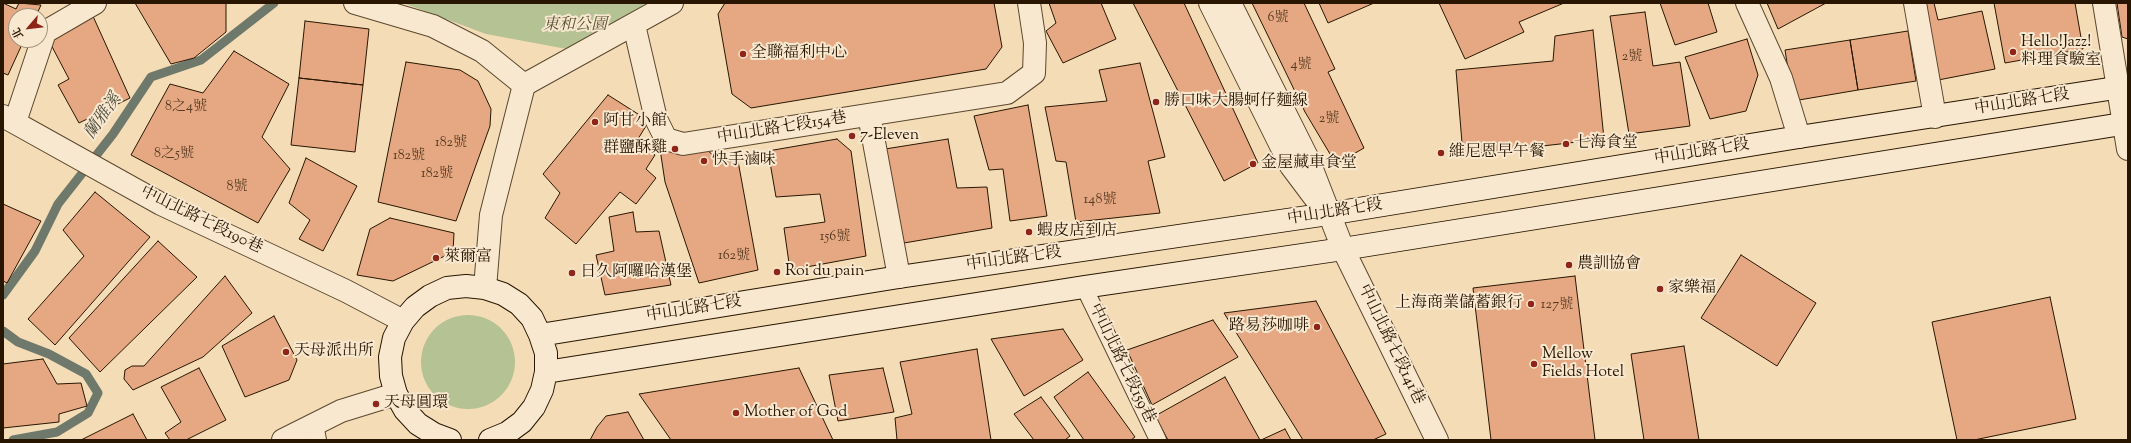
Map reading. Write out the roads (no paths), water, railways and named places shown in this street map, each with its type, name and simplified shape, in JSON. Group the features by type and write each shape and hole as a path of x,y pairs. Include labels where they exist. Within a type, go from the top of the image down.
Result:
{"main road":[{"path":"9,119 45,32 95,3"},
{"path":"355,3 433,26 482,51 524,85"},
{"path":"485,288 491,215 524,85 672,3"},
{"name":"中山北路七段154巷","path":"634,25 656,119 666,138 683,144 1007,93 1034,73 1036,43 1029,3"},
{"path":"1210,3 1291,166 1328,214"},
{"path":"1230,3 1308,159 1328,214"},
{"path":"1748,3 1781,78 1799,137"},
{"path":"1915,3 1935,116"},
{"path":"2104,3 2123,87 2128,149"},
{"name":"中山北路七段","path":"540,335 899,277 1328,214 1799,137 2123,87"},
{"path":"869,115 899,277"},
{"name":"中山北路七段190巷","path":"9,119 161,204 346,291 403,321"},
{"path":"546,372 1084,287 1343,249 2126,124"},
{"name":"中山北路七段141巷","path":"1328,214 1343,249 1437,440"},
{"path":"439,438 418,424 405,410 396,394 391,376 390,357 394,338 403,321 415,307 430,296 447,288 466,286 485,288 503,294 519,304 532,318 546,353 546,372 542,390 534,407 522,422 504,438"},
{"path":"284,440 316,432 341,411 396,394"}],"lane":[{"name":"中山北路七段159巷","path":"1084,287 1158,440"}],"waterway":[{"name":"蘭雅溪","path":"3,295 35,251 58,204 113,134 151,77 201,60 274,3"},
{"name":"蘭雅溪","path":"3,331 18,342 49,354 86,374 98,393 88,413 57,432 13,440"}],"place":[{"name":"Hello!Jazz! 料理食驗室","path":"2013,52"},
{"name":"全聯福利中心","path":"743,54"},
{"name":"勝口味大腸蚵仔麵線","path":"1156,102"},
{"name":"阿甘小館","path":"595,122"},
{"name":"7-Eleven","path":"852,136"},
{"name":"七海食堂","path":"1566,144"},
{"name":"群鹽酥雞","path":"675,149"},
{"name":"維尼恩早午餐","path":"1441,153"},
{"name":"快手滷味","path":"704,161"},
{"name":"金屋藏車食堂","path":"1253,164"},
{"name":"蝦皮店到店","path":"1029,232"},
{"name":"萊爾富","path":"436,258"},
{"name":"農訓協會","path":"1569,265"},
{"name":"Roi du pain","path":"777,272"},
{"name":"日久阿囉哈漢堡","path":"572,273"},
{"name":"家樂福","path":"1660,289"},
{"name":"上海商業儲蓄銀行","path":"1531,304"},
{"name":"路易莎咖啡","path":"1317,327"},
{"name":"天母派出所","path":"286,352"},
{"name":"Mellow Fields Hotel","path":"1534,364"},
{"name":"天母圓環","path":"376,404"},
{"name":"Mother of God","path":"736,413"}],"park label":[{"name":"東和公園","path":"575,26"}]}
